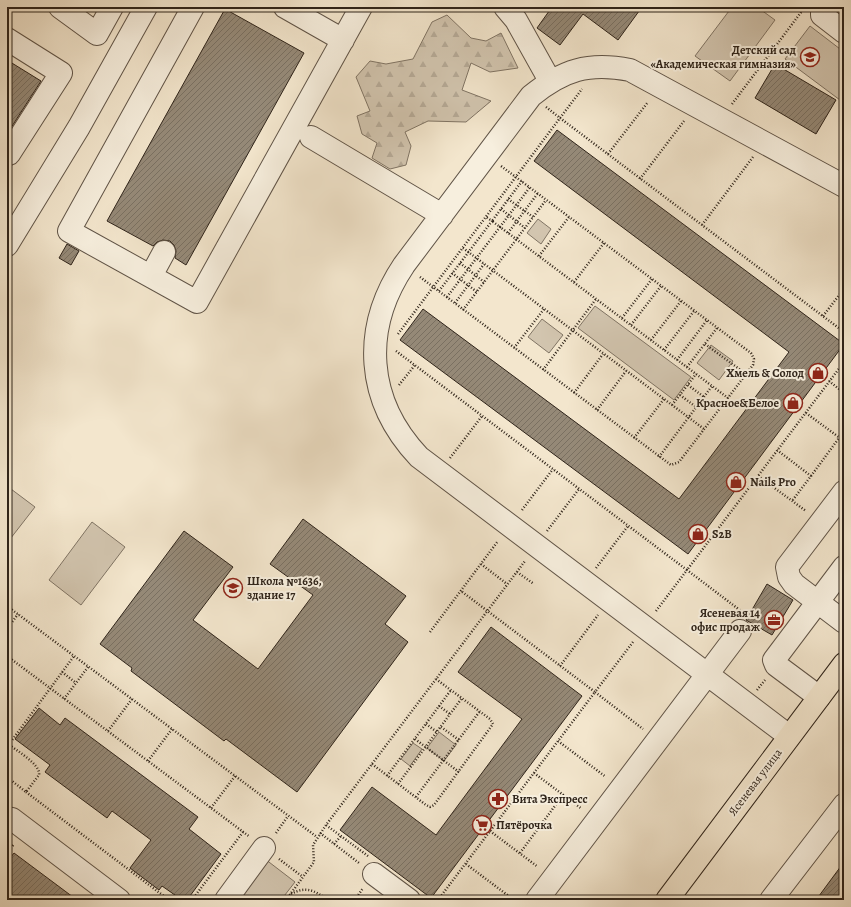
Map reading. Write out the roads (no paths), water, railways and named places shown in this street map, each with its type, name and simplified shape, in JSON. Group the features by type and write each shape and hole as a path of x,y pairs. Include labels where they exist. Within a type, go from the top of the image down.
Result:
{"main road":[{"name":"Ясеневая улица","path":"667,900 789,736 844,665"}],"lane":[{"path":"60,7 97,34 112,7"},
{"path":"7,245 15,215 82,122 146,7"},
{"path":"193,7 69,231 198,302 361,7"},
{"path":"285,7 343,40"},
{"path":"505,7 516,20 550,81"},
{"path":"825,7 822,11 822,15 844,32"},
{"path":"7,39 61,73 9,154 7,153"},
{"path":"789,736 431,467 409,446 389,415 378,385 375,360 375,342 381,311 395,279 531,96 550,81 566,72 579,69 605,67 630,70 844,186"},
{"path":"311,137 442,215"},
{"path":"151,276 164,252"},
{"path":"844,492 788,567 789,577 794,584 844,622"},
{"path":"819,697 774,662 818,602 841,579"},
{"path":"537,900 740,631"},
{"path":"771,900 844,805"},
{"path":"7,818 12,819 119,900"},
{"path":"226,900 264,848"},
{"path":"372,865 409,900"}],"place":[{"name":"Детский сад «Академическая гимназия»","path":"810,57"},
{"name":"Хмель & Солод","path":"818,373"},
{"name":"Красное&Белое","path":"793,403"},
{"name":"Nails Pro","path":"736,482"},
{"name":"S2B","path":"698,534"},
{"name":"Школа №1636, здание 17","path":"233,588"},
{"name":"Ясеневая 14 офис продаж","path":"774,620"},
{"name":"Вита Экспресс","path":"498,799"},
{"name":"Пятёрочка","path":"482,825"}]}
